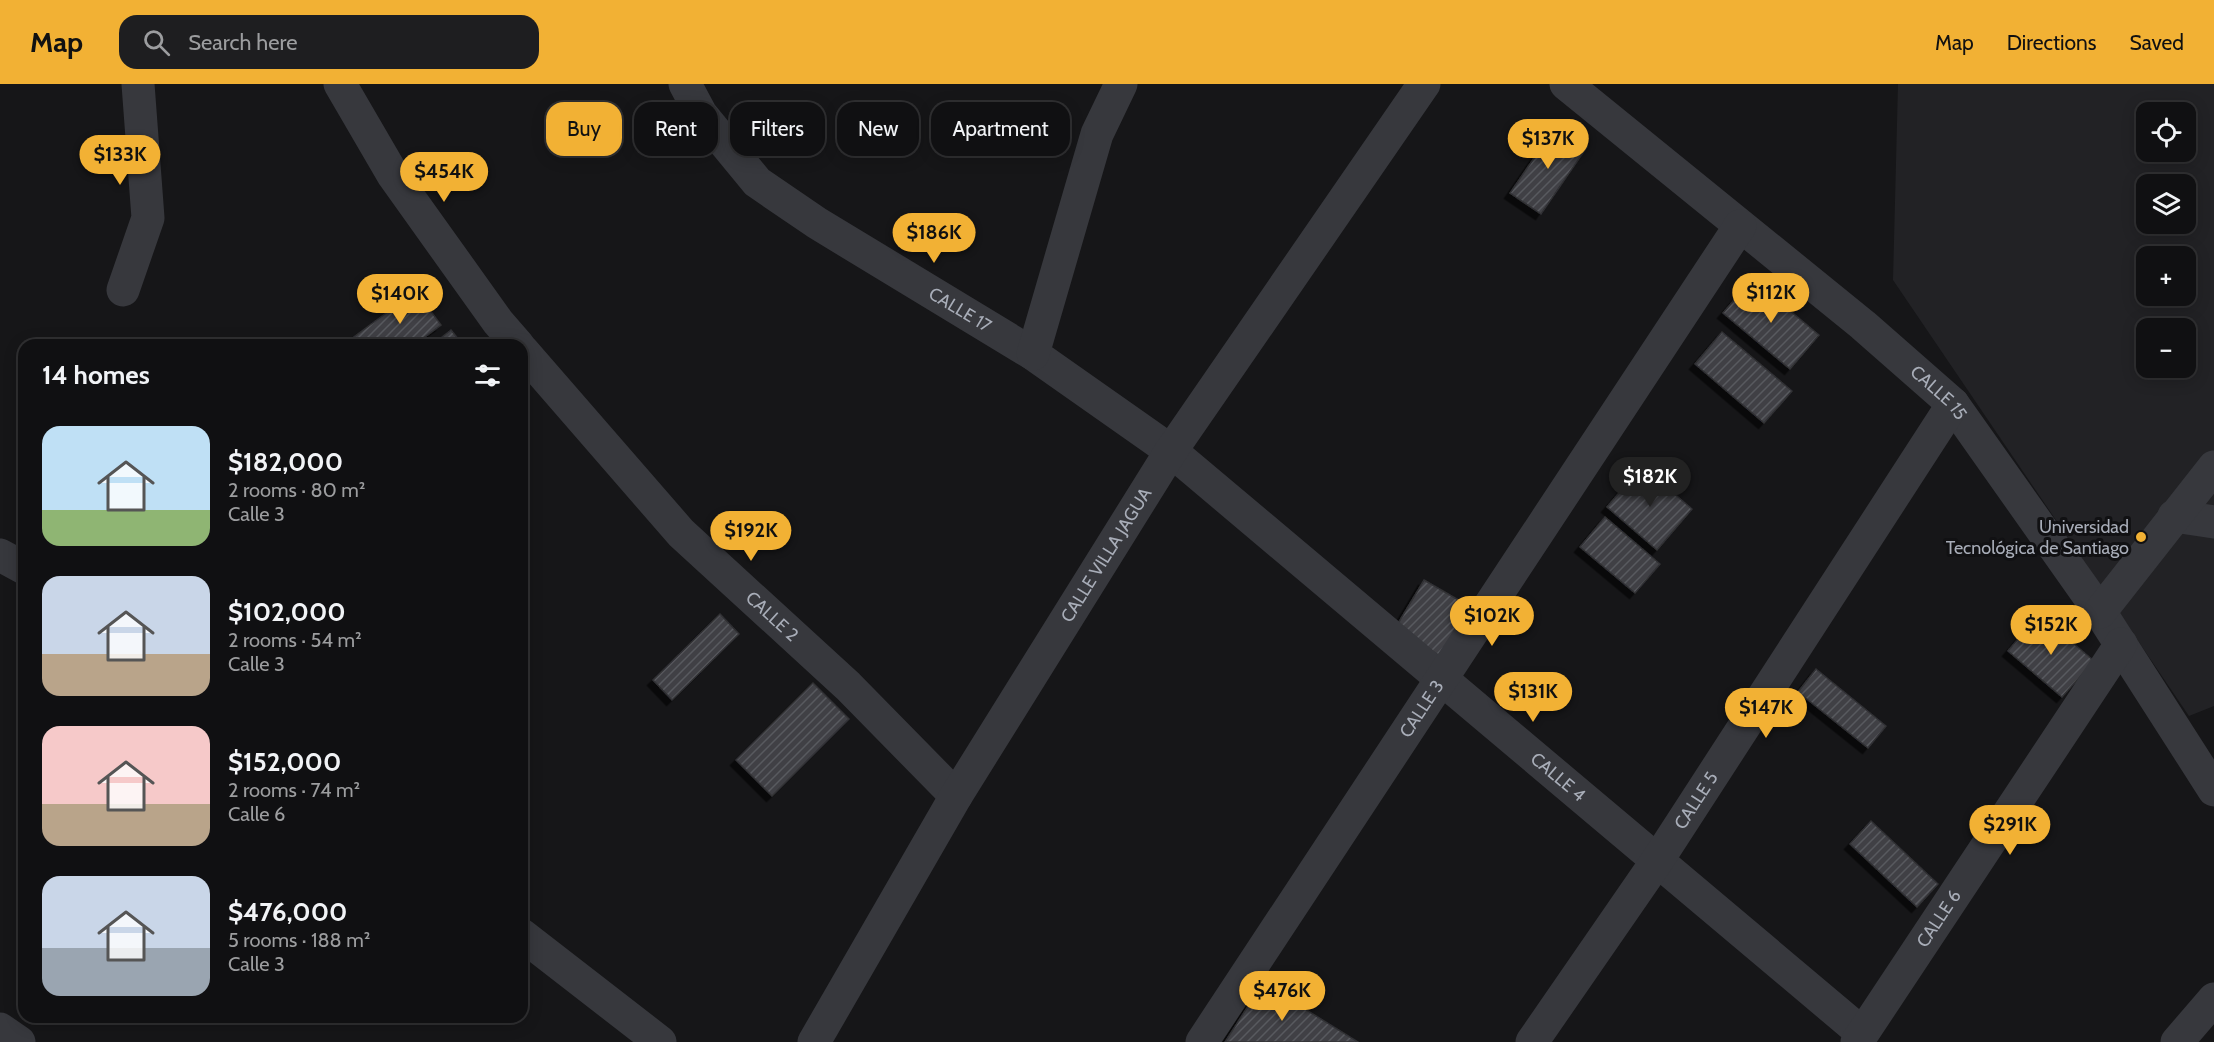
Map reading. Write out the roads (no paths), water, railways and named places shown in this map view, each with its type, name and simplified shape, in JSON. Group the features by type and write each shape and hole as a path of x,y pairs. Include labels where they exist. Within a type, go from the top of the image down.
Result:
{"street":[{"path":"123,290 148,218 138,84"},
{"path":"340,84 393,175 498,322 513,339"},
{"name":"CALLE 17","path":"685,84 701,114 757,182 817,223 1033,354 1171,451"},
{"path":"1033,354 1097,134 1121,84"},
{"name":"CALLE VILLA JAGUA","path":"814,1042 956,796 1171,451 1424,84"},
{"name":"CALLE 15","path":"1566,84 1863,325 1953,404 2100,612 2214,790"},
{"name":"CALLE 3","path":"1202,1042 1740,226"},
{"name":"CALLE 2","path":"528,357 681,533 848,686 956,796"},
{"name":"CALLE 5","path":"1532,1042 1657,861 1953,404"},
{"name":"CALLE 4","path":"1171,451 1657,861 1859,1037"},
{"path":"2100,612 2214,467"},
{"path":"2174,516 2214,522"},
{"path":"0,555 18,565"},
{"name":"CALLE 6","path":"1859,1037 2121,644"},
{"path":"528,940 660,1042"},
{"path":"2177,1042 2214,999"},
{"path":"0,1029 20,1042"}],"place":[{"name":"Universidad Tecnológica de Santiago","path":"2141,537"}]}
